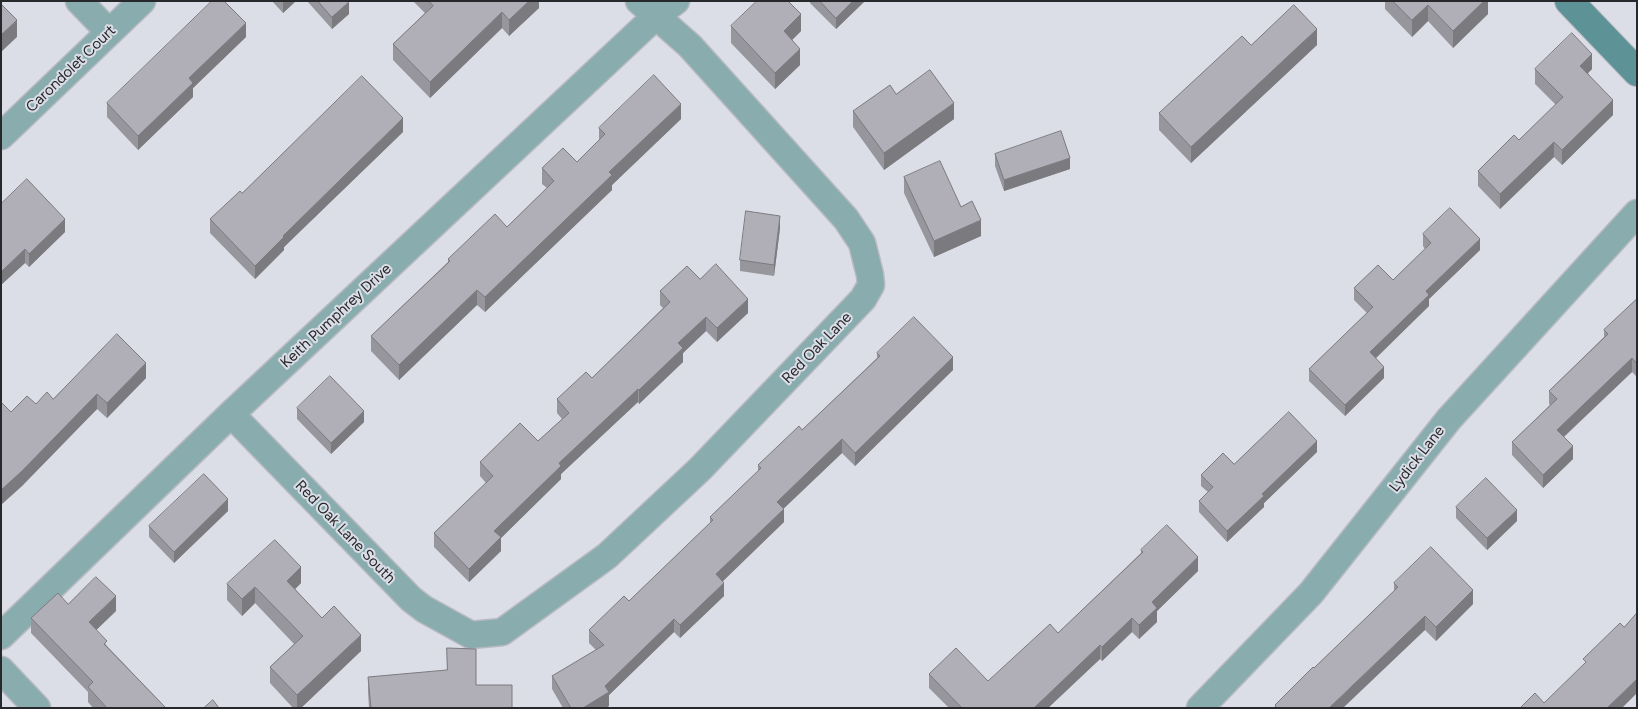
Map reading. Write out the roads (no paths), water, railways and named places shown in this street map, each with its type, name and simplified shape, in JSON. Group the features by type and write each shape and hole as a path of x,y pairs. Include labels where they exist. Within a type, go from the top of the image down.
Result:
{"street":[{"path":"79,1 109,32"},
{"name":"Carondolet Court","path":"1,136 142,1"},
{"path":"1569,1 1637,72"},
{"name":"Keith Pumphrey Drive","path":"1,636 657,6"},
{"name":"Red Oak Lane","path":"471,635 502,632 607,556 700,469 863,299 871,285 862,243 846,220 690,46 657,6"},
{"name":"Lydick Lane","path":"1200,708 1311,593 1449,419 1637,213"},
{"name":"Red Oak Lane South","path":"232,414 411,599 424,609 471,635"},
{"path":"1,670 36,708"}]}
